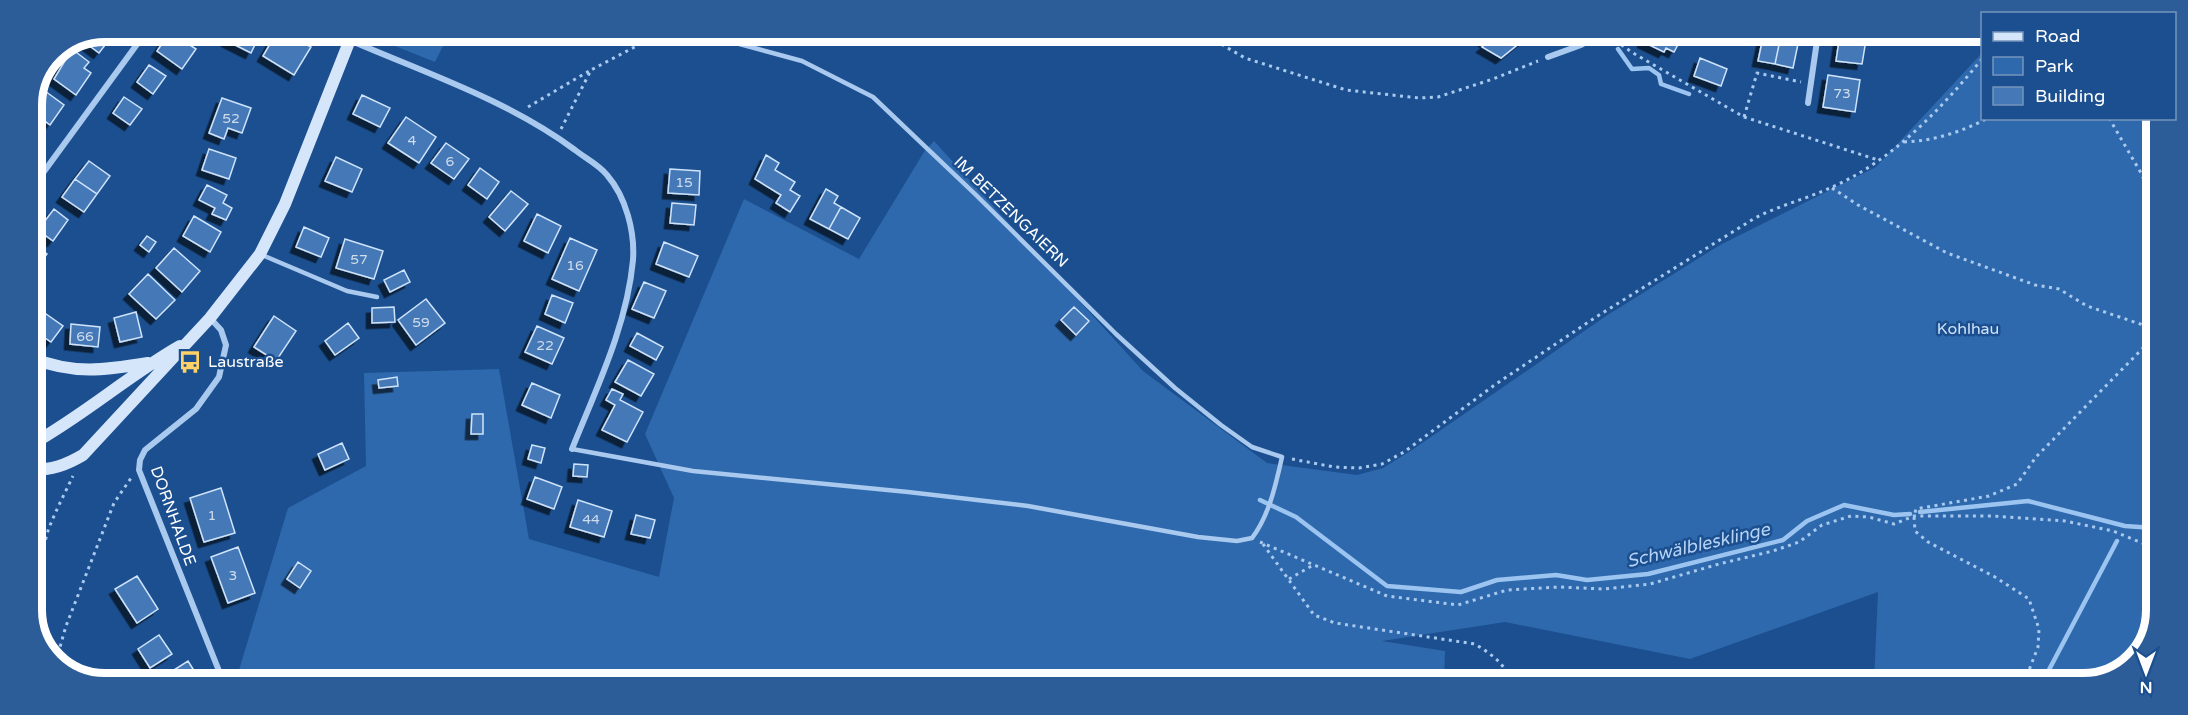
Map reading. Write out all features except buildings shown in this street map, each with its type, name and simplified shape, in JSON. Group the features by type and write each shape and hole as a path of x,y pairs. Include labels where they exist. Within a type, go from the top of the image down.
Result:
{"street":[{"path":"42,174 139,42"},
{"path":"42,470 65,466 83,455 192,339 260,254 285,204 349,42"},
{"path":"364,42 450,80 557,136 607,174 622,198 631,230 633,259 626,300 607,363 572,449"},
{"path":"1548,57 1586,42"},
{"path":"1808,103 1817,42"},
{"name":"DORNHALDE","path":"210,318 221,330 226,345 219,377 196,409 145,450 140,460 139,470 220,673"},
{"path":"42,438 111,393 150,363 192,339"},
{"path":"42,362 53,367 93,371 150,363"}],"lane":[{"name":"IM BETZENGAIERN","path":"732,42 802,61 873,97 1174,388 1252,447 1282,457"},
{"path":"260,254 347,291 377,297"},
{"path":"572,449 693,471 1028,506 1198,537 1237,541 1252,538 1258,530 1272,494 1282,457"}],"path":[{"path":"516,114 615,56 644,42"},
{"path":"1217,42 1245,58 1346,90 1419,98 1438,97 1493,79 1548,57"},
{"path":"1618,42 1633,53 1744,117 1878,160"},
{"path":"1282,457 1334,467 1359,468 1382,464 1404,452 1496,384 1587,323 1731,233 1781,205 1832,188 1878,160 1902,142 1934,112 1981,61"},
{"path":"557,136 591,70"},
{"path":"1744,117 1757,73 1811,84"},
{"path":"1902,142 1923,141 1964,130 1984,120"},
{"path":"2110,120 2146,184"},
{"path":"1832,188 1858,205 1947,253 2035,285 2059,289 2087,306 2146,328"},
{"path":"2028,673 2038,647 2039,629 2029,599 1995,577 1928,542 1915,531 1916,509 1989,496 2017,484 2036,457 2146,345"},
{"path":"42,547 83,455"},
{"path":"58,652 66,626 114,503 127,482 139,470"},
{"path":"1507,673 1504,666 1492,655 1475,644 1320,619 1308,609 1262,543 1387,596 1458,605 1507,590 1559,587 1604,589 1650,584 1773,551 1799,542 1822,525 1851,516 1869,517 1894,524 1914,516 1993,516 2065,521 2113,531 2146,545"},
{"path":"1289,579 1315,564"}],"green space":[{"path":"385,42 445,42 435,62"},
{"name":"Kohlhau","path":"1981,54 1981,120 2146,120 2146,610 2144,626 2136,643 2116,643 2116,664 2103,670 2083,673 1874,673 1878,592 1690,659 1505,622 1382,641 1445,651 1444,673 238,673 288,508 366,466 364,373 499,369 529,539 659,577 674,498 645,434 744,199 859,259 924,152 934,141 1143,371 1267,463 1357,475 1383,468 1412,450 1606,316 1720,245 1876,167"}],"waterway":[{"path":"1618,49 1632,69 1649,68 1659,75 1661,84 1689,94"},
{"name":"Schwälblesklinge","path":"1260,500 1296,517 1387,586 1461,592 1497,580 1556,575 1587,580 1648,574 1783,540 1807,521 1844,505 1894,515 1910,514"},
{"name":"Schwälblesklinge","path":"1920,512 2028,501 2125,526 2146,527"},
{"path":"2047,673 2117,541"}],"place":[{"name":"Laustraße","path":"190,362"}]}
